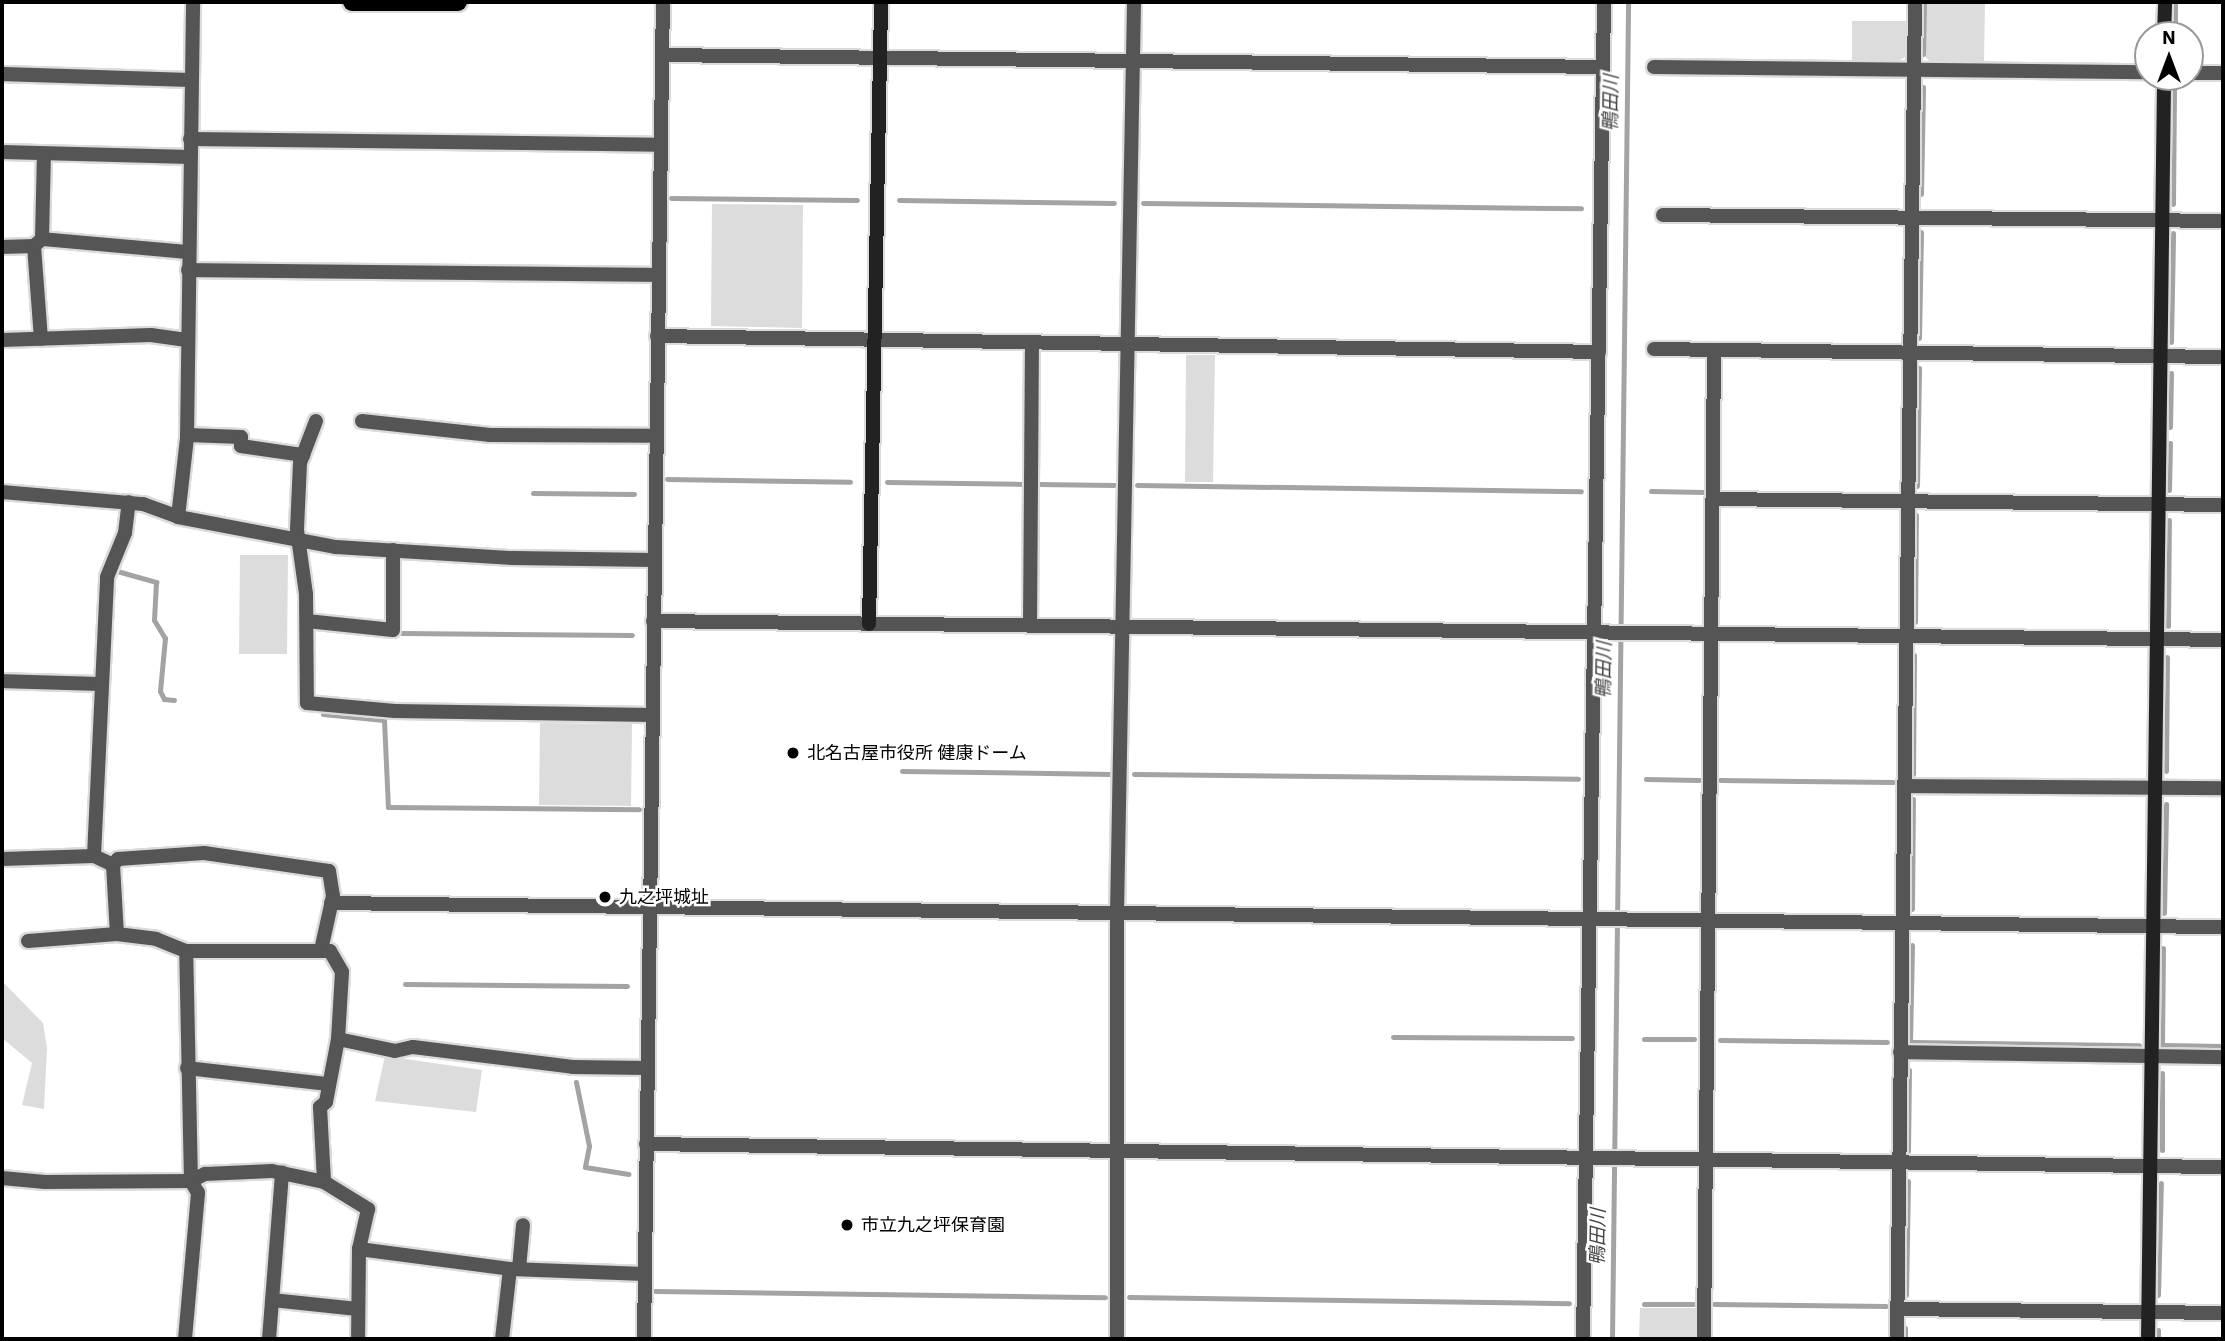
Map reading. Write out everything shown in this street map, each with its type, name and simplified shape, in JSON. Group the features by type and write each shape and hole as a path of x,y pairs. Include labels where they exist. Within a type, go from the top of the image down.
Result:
{"main road":[{"path":"352,2 458,2"}],"street":[{"path":"178,516 187,435 192,2"},
{"path":"644,1339 663,2"},
{"path":"869,624 881,2"},
{"path":"1117,1339 1117,913 1134,2"},
{"path":"1583,1339 1590,1158 1592,919 1600,633 1599,352 1604,2"},
{"path":"1897,1339 1915,2"},
{"path":"2164,21 2165,2"},
{"path":"662,55 1603,67"},
{"path":"1654,67 2134,72"},
{"path":"2204,73 2223,73"},
{"path":"2,74 191,79"},
{"path":"2148,1339 2164,91"},
{"path":"190,139 660,145"},
{"path":"2,152 190,157"},
{"path":"41,339 38,243 44,154"},
{"path":"1663,215 2223,221"},
{"path":"2,247 38,243 188,251"},
{"path":"188,270 658,275"},
{"path":"2,340 151,335 187,340"},
{"path":"657,336 1599,352"},
{"path":"1030,626 1032,342"},
{"path":"1654,349 2223,357"},
{"path":"1704,1339 1714,350"},
{"path":"316,421 303,455 299,542 307,621 307,703 395,711 652,715"},
{"path":"362,421 490,435 655,436"},
{"path":"187,435 240,437 242,446 303,455"},
{"path":"2,492 129,502 178,516 299,542 393,550 654,560"},
{"path":"1713,499 2223,505"},
{"path":"94,856 107,578 125,533 129,502"},
{"path":"307,621 393,631 393,550"},
{"path":"653,621 2223,640"},
{"path":"2,681 102,684"},
{"path":"1904,786 2223,788"},
{"path":"117,934 113,864 118,859 177,853 296,863 329,871 331,903 321,950"},
{"path":"2,859 94,856 113,864"},
{"path":"331,903 648,910 2223,927"},
{"path":"28,941 117,934 156,940 186,951 330,951 342,972 338,1039 320,1107 324,1182"},
{"path":"185,1339 198,1193 191,1181 186,951"},
{"path":"338,1039 394,1051 413,1047 573,1067 647,1068"},
{"path":"1900,1052 2223,1058"},
{"path":"187,1068 328,1084"},
{"path":"646,1144 2223,1167"},
{"path":"2,1178 45,1182 191,1181 205,1174 237,1170 282,1173 324,1182 368,1209 359,1249 358,1339"},
{"path":"269,1339 282,1173"},
{"path":"502,1339 523,1225"},
{"path":"359,1249 514,1269 645,1274"},
{"path":"272,1300 358,1309"},
{"path":"1897,1308 2223,1313"}],"shaded area":[{"path":"1926,2 1985,2 1984,63 1931,62 1925,57"},
{"path":"1852,21 1907,21 1907,56 1898,61 1852,61"},
{"path":"712,204 803,205 802,328 711,326"},
{"path":"1186,355 1215,355 1213,482 1185,482"},
{"path":"240,555 288,555 287,654 239,654"},
{"path":"540,723 632,724 631,806 539,805"},
{"path":"2,981 43,1023 47,1048 44,1109 22,1105 32,1063 2,1038"},
{"path":"385,1056 482,1070 476,1112 375,1101"},
{"path":"1640,1308 1697,1308 1697,1339 1639,1339"}],"waterway":[{"name":"鴨田川","path":"1612,1339 1628,2"},
{"path":"1923,54 1924,2"},
{"path":"2175,2 2175,21"},
{"path":"1921,194 1923,87"},
{"path":"2173,204 2174,91"},
{"path":"671,198 857,200"},
{"path":"899,200 1114,203"},
{"path":"1143,203 1581,208"},
{"path":"1919,338 1921,232"},
{"path":"2171,342 2173,233"},
{"path":"1917,486 1919,368"},
{"path":"2170,427 2171,373"},
{"path":"2169,490 2170,443"},
{"path":"667,479 850,482"},
{"path":"887,482 1022,484"},
{"path":"1037,484 1114,485"},
{"path":"1137,485 1581,491"},
{"path":"1651,491 1704,492"},
{"path":"533,493 634,494"},
{"path":"1915,622 1916,515"},
{"path":"2168,626 2169,520"},
{"path":"117,571 156,582 154,620 165,638 160,691 164,699 174,700"},
{"path":"401,633 632,635"},
{"path":"1913,774 1914,655"},
{"path":"2166,771 2167,657"},
{"path":"323,714 384,720 388,807 639,809"},
{"path":"902,771 1111,774"},
{"path":"1134,774 1578,779"},
{"path":"1646,779 1699,780"},
{"path":"1720,780 1893,782"},
{"path":"1912,909 1913,799"},
{"path":"2164,913 2166,804"},
{"path":"1910,1042 1912,945"},
{"path":"2163,948 2162,1045 2223,1046"},
{"path":"405,984 627,986"},
{"path":"1393,1037 1572,1038"},
{"path":"1644,1039 1694,1039"},
{"path":"1720,1040 1887,1042"},
{"path":"1913,1042 2139,1045"},
{"path":"1908,1151 1909,1070"},
{"path":"2162,1073 2162,1150"},
{"path":"576,1082 589,1146 585,1167 628,1174"},
{"path":"1906,1295 1908,1181"},
{"path":"2158,1295 2161,1183"},
{"path":"655,1291 1105,1297"},
{"path":"1129,1297 1569,1303"},
{"path":"1644,1304 1693,1304"},
{"path":"1714,1304 1886,1306"},
{"path":"1905,1328 1905,1339"},
{"path":"2158,1330 2158,1339"}],"place":[{"name":"北名古屋市役所 健康ドーム","path":"793,753"},
{"name":"九之坪城址","path":"605,897"},
{"name":"市立九之坪保育園","path":"847,1225"}]}
